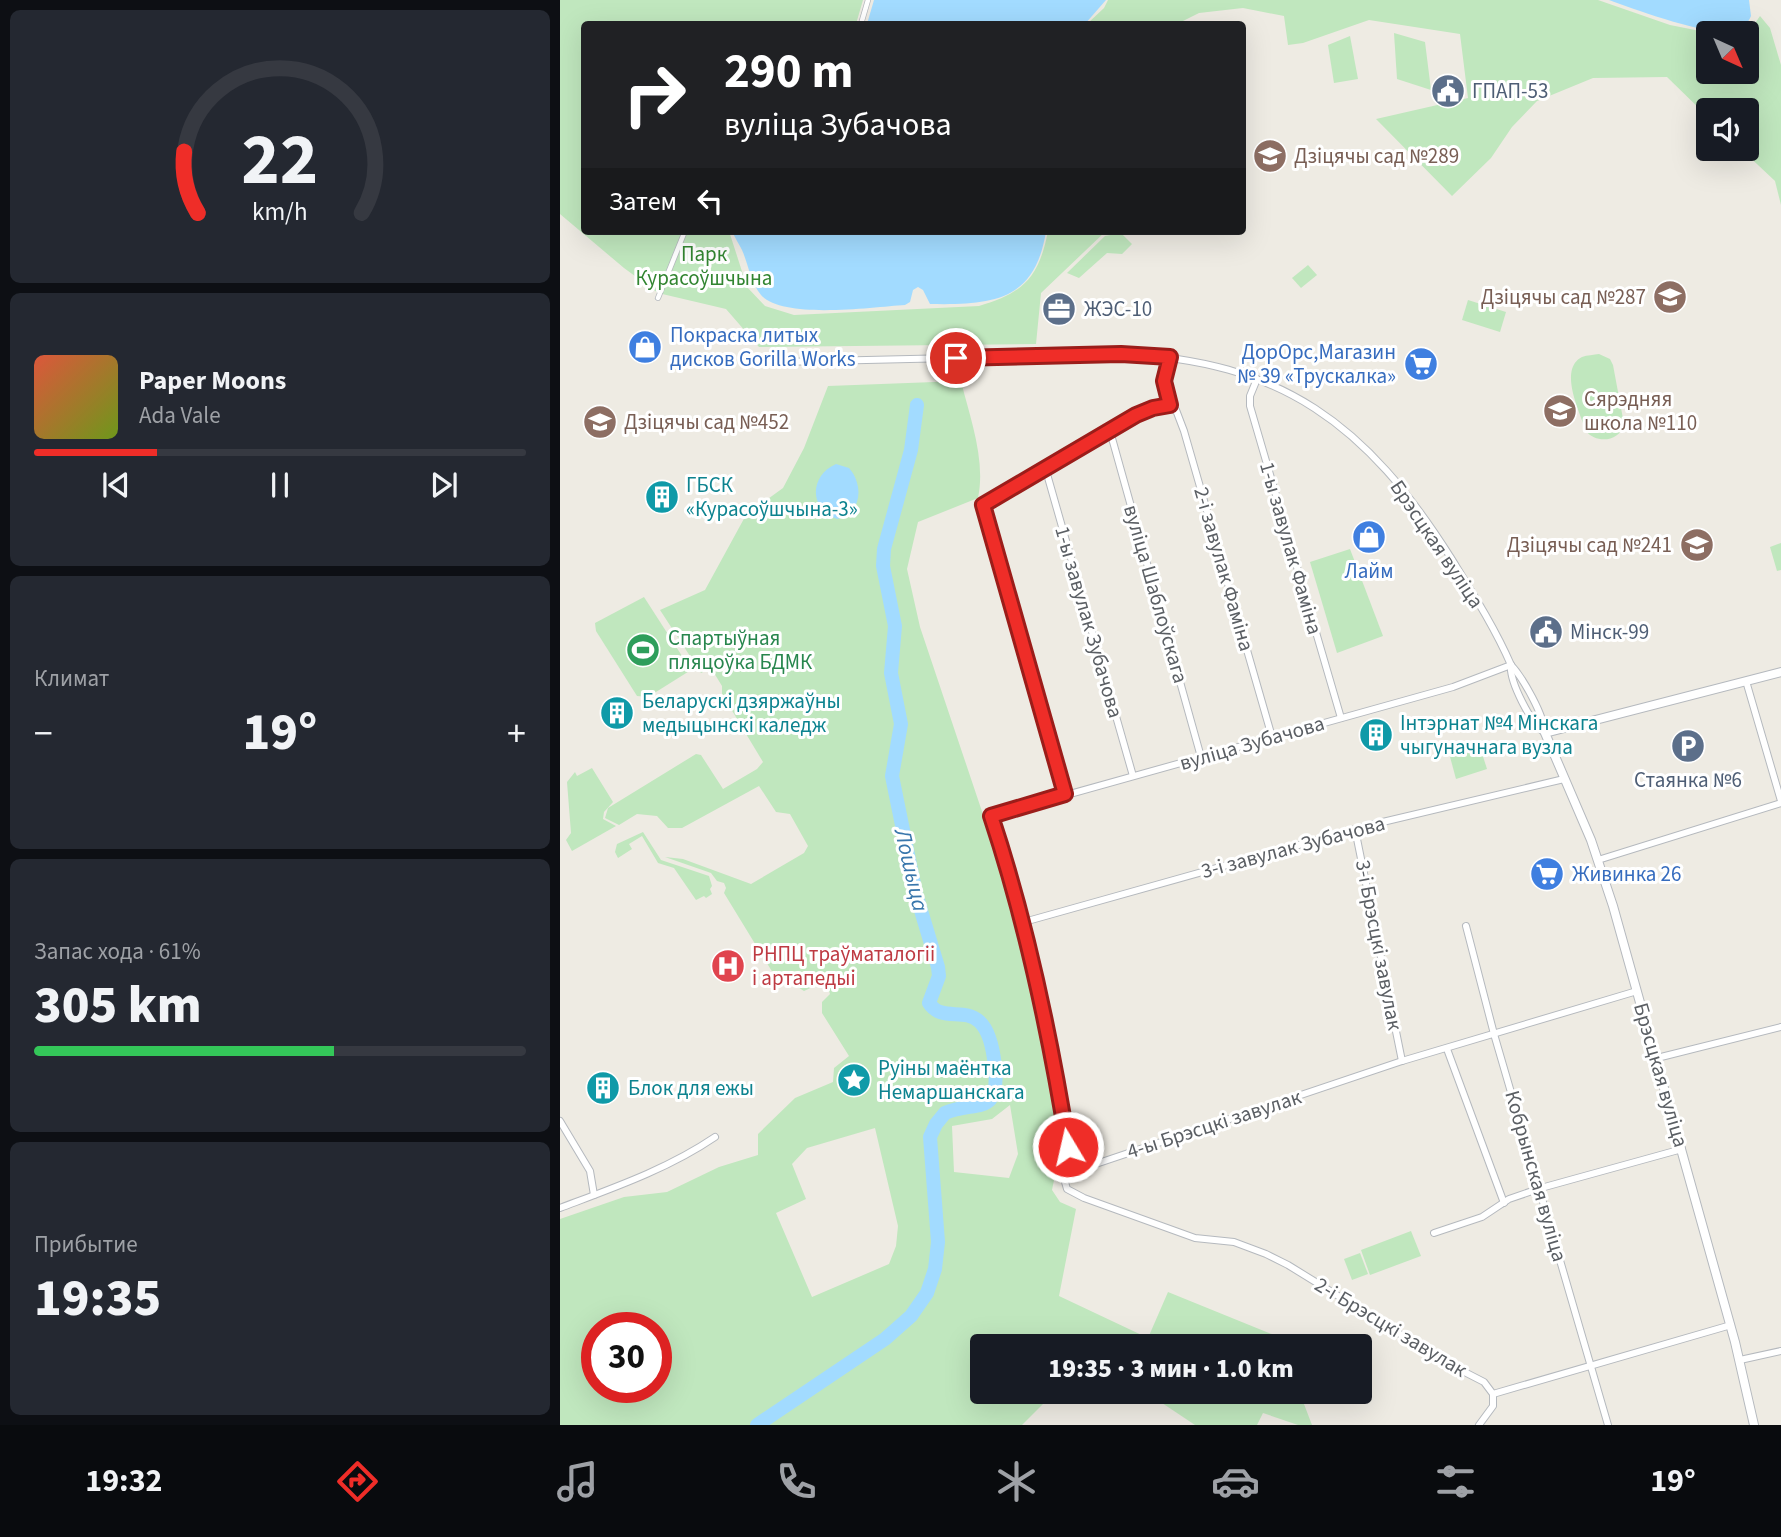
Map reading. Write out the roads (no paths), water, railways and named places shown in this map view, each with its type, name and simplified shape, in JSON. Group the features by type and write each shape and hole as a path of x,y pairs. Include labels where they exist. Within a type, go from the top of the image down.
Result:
{"street":[{"path":"862,21 868,0"},
{"path":"658,298 683,235"},
{"name":"Брэсцкая вуліца","path":"780,362 1121,354 1198,362 1257,379 1306,402 1348,431 1392,477 1447,553 1504,649 1511,665 1511,679 1535,724 1545,733 1598,860 1657,1058 1731,1325 1754,1424"},
{"path":"1065,794 983,505 1045,467 1153,408 1170,405 1164,381 1170,357"},
{"name":"1-ы завулак Фаміна","path":"1257,379 1250,396 1250,406 1341,718"},
{"name":"2-і завулак Фаміна","path":"1170,405 1176,410 1184,431 1272,737"},
{"name":"вуліца Шаблоўскага","path":"1110,431 1201,757"},
{"name":"1-ы завулак Зубачова","path":"1045,467 1133,776"},
{"name":"вуліца Зубачова","path":"1024,922 991,816 1453,687 1511,665"},
{"path":"1545,733 1781,672"},
{"path":"1598,860 1781,802 1746,681"},
{"name":"3-і завулак Зубачова","path":"1024,922 1354,829 1564,779"},
{"name":"3-і Брэсцкі завулак","path":"1354,829 1402,1061"},
{"path":"1024,922 1056,1074 1068,1147 1063,1175"},
{"name":"Кобрынская вуліца","path":"1466,926 1494,1034 1608,1425"},
{"name":"4-ы Брэсцкі завулак","path":"1063,1175 1402,1061 1637,991"},
{"path":"1657,1058 1781,1027"},
{"path":"1447,1049 1504,1203"},
{"path":"560,1121 590,1171 594,1195"},
{"path":"560,1208 628,1183 693,1152 715,1137"},
{"path":"1434,1233 1482,1217 1509,1199 1541,1188 1682,1149"},
{"name":"2-і Брэсцкі завулак","path":"1063,1175 1067,1189 1084,1198 1195,1238 1234,1242 1288,1265 1447,1363 1485,1382 1493,1394"},
{"path":"1479,1425 1493,1406 1493,1394 1731,1325"},
{"path":"1740,1360 1781,1351"},
{"path":"1743,1425 1754,1424"}],"water":[{"path":"874,0 1106,0 1088,21 868,21"},
{"path":"1609,0 1749,0 1751,16 1748,21 1696,21 1696,28"},
{"path":"734,235 1045,235 1032,272 1021,286 1007,295 973,303 930,304 923,290 918,287 913,290 910,302 905,305 829,310 788,307 772,303 761,295 754,284"},
{"path":"836,464 849,468 857,482 858,490 856,505 852,511 837,519 821,508 816,492 821,476"}],"waterway":[{"name":"Лошыца","path":"757,1425 885,1339 911,1316 927,1293 935,1269 938,1242 930,1137 945,1113 984,1104 990,1100 996,1083 991,1042 984,1027 966,1015 946,1013 929,1003 939,976 938,967 916,894 892,776 901,724 891,673 895,626 883,566 884,549 911,450 917,405"}],"place":[{"name":"ГПАП-53","path":"1448,91"},
{"name":"Дзіцячы сад №289","path":"1270,156"},
{"name":"Дзіцячы сад №287","path":"1670,297"},
{"name":"ЖЭС-10","path":"1059,309"},
{"name":"Покраска литых дисков Gorilla Works","path":"645,347"},
{"name":"ДорОрс,Магазин № 39 «Трускалка»","path":"1421,364"},
{"name":"Сярэдняя школа №110","path":"1560,411"},
{"name":"Дзіцячы сад №452","path":"600,422"},
{"name":"ГБСК «Курасоўшчына-3»","path":"662,497"},
{"name":"Лайм","path":"1369,537"},
{"name":"Дзіцячы сад №241","path":"1697,545"},
{"name":"Мінск-99","path":"1546,632"},
{"name":"Спартыўная пляцоўка БДМК","path":"643,650"},
{"name":"Беларускі дзяржаўны медыцынскі каледж","path":"617,713"},
{"name":"Інтэрнат №4 Мінскага чыгуначнага вузла","path":"1376,735"},
{"name":"Стаянка №6","path":"1688,746"},
{"name":"Живинка 26","path":"1547,874"},
{"name":"РНПЦ траўматалогіі і артапедыі","path":"728,966"},
{"name":"Руіны маёнтка Немаршанскага","path":"854,1080"},
{"name":"Блок для ежы","path":"603,1088"}],"park label":[{"name":"Парк Курасоўшчына","path":"704,266"}]}
